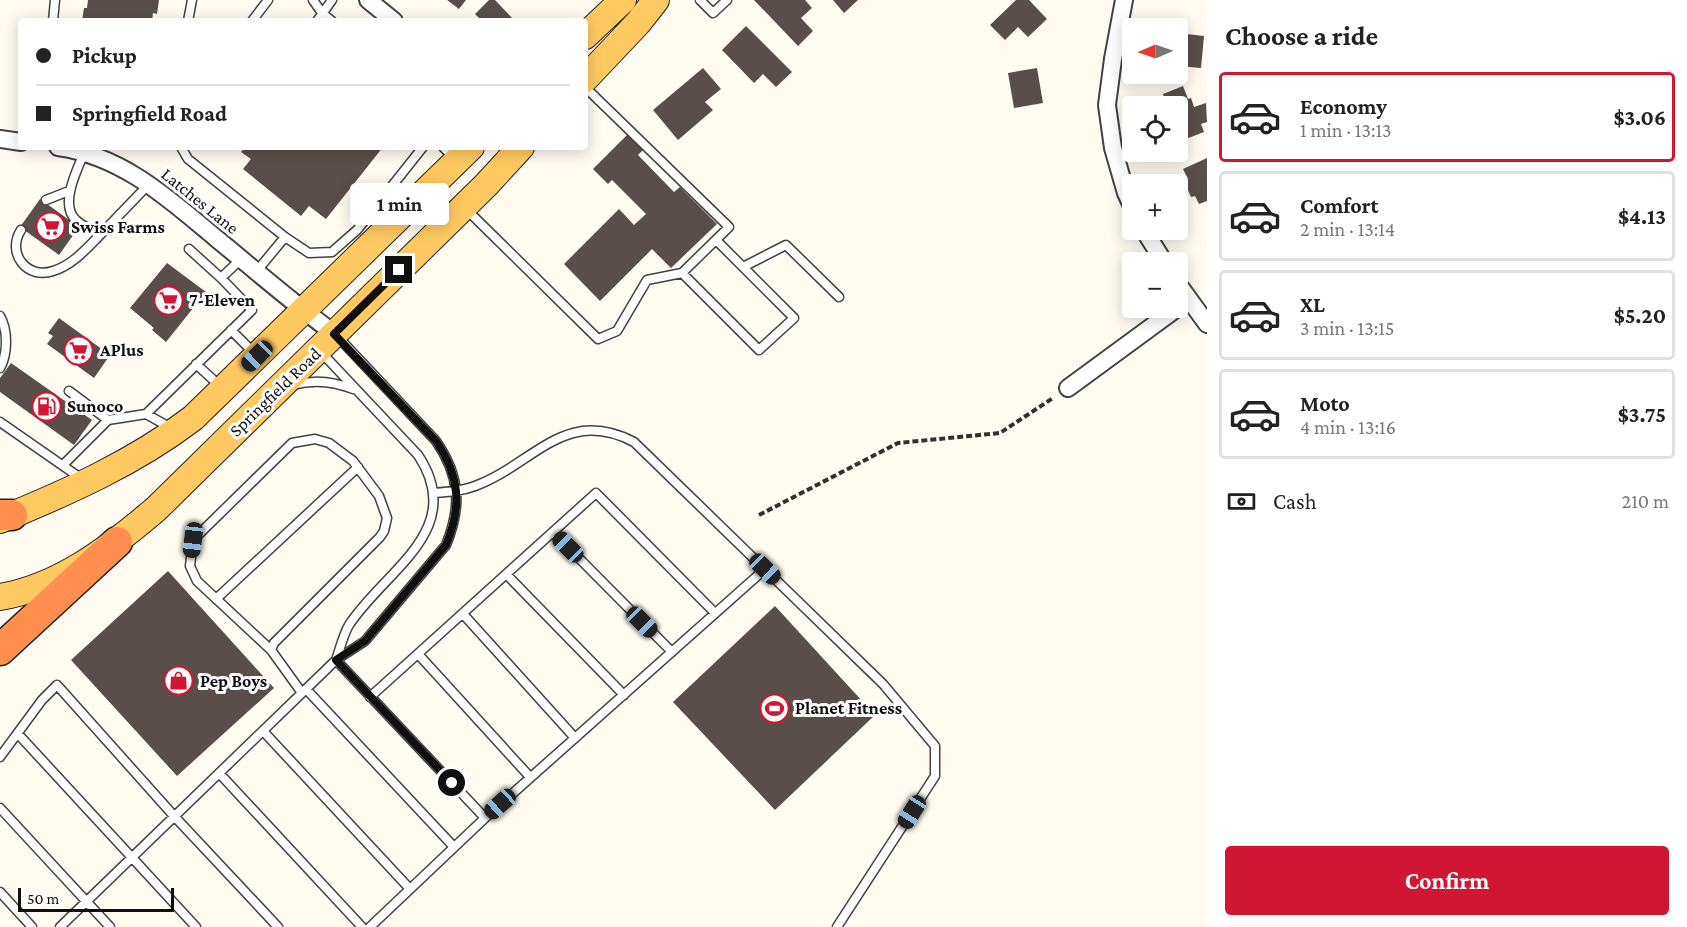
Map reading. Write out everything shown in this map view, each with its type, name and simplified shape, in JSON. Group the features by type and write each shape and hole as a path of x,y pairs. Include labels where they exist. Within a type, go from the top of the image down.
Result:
{"highway":[{"path":"0,650 117,542"}],"main road":[{"path":"588,33 623,0"},
{"path":"588,76 656,0"},
{"name":"Springfield Road","path":"0,597 33,588 62,575 117,542 156,509 464,207 518,150"},
{"name":"Springfield Road","path":"4,517 88,482 130,460 176,430 223,390 303,311 364,237 457,152"}],"street":[{"path":"1122,179 1113,148 1107,105 1123,1"},
{"path":"375,2 391,18"},
{"path":"0,139 18,142"},
{"name":"Latches Lane","path":"71,150 126,169 150,184 303,311 326,342"},
{"path":"1188,300 1207,324"},
{"path":"1068,388 1163,318"}],"lane":[{"path":"53,18 55,0"},
{"path":"189,18 192,0"},
{"path":"254,18 268,0"},
{"path":"313,0 320,17"},
{"path":"320,17 332,0"},
{"path":"700,0 713,14 727,0"},
{"path":"464,207 598,339 617,331 647,280 682,273 729,227 588,90"},
{"path":"183,150 188,159 309,254 332,252 364,237 421,150"},
{"path":"84,153 69,191 68,211 77,222 101,234"},
{"path":"21,230 16,237 17,257 33,270 51,272 69,264 150,184"},
{"path":"46,200 69,191"},
{"path":"256,272 285,237"},
{"path":"682,273 759,350 794,318 716,240"},
{"path":"743,267 786,245 839,297"},
{"path":"63,465 108,420 146,414 252,310 189,249"},
{"path":"221,278 241,258"},
{"path":"0,316 5,325 4,360 0,368"},
{"path":"231,330 257,356"},
{"path":"326,342 358,392 418,455 426,467 434,493 434,508 426,533 348,626 336,660"},
{"path":"60,927 336,660 365,641 446,545 453,528 457,491 450,464 436,441 326,342"},
{"path":"196,364 223,390"},
{"path":"276,391 297,384 321,381 342,385 358,392"},
{"path":"69,391 108,420"},
{"path":"146,414 176,430"},
{"path":"0,422 88,482"},
{"path":"434,493 457,491 475,486 562,436 579,430 596,429 616,433 634,442 883,684 935,746 935,776 837,927"},
{"path":"271,650 274,643 384,531 387,518 379,496 358,467 329,443 315,439 292,443 193,540 190,566 197,581 271,650 304,691 454,847"},
{"path":"216,599 358,467"},
{"path":"370,697 596,493 715,613"},
{"path":"553,532 672,652"},
{"path":"370,927 485,818 765,569"},
{"path":"506,574 624,695"},
{"path":"463,614 575,738"},
{"path":"418,654 531,777"},
{"path":"336,660 485,818"},
{"path":"0,757 42,700 57,685 174,816 278,927"},
{"path":"263,731 410,889"},
{"path":"18,734 196,927"},
{"path":"219,773 362,927"},
{"path":"0,808 110,927"},
{"path":"0,891 32,927"}],"path":[{"path":"759,515 898,443 1000,433 1068,388"}],"building":[{"path":"88,0 159,0 157,14 153,13 152,18 82,18 84,8 87,8"},
{"path":"447,0 466,0 459,9"},
{"path":"489,0 495,0 512,18 479,18 475,14"},
{"path":"754,0 805,0 812,8 801,18 813,31 798,46"},
{"path":"833,0 858,0 844,13"},
{"path":"1016,0 1029,0 1047,19 1028,37 1018,27 1005,40 990,25"},
{"path":"746,26 792,72 776,87 763,74 754,83 722,50"},
{"path":"1188,34 1204,36 1201,68 1188,67"},
{"path":"703,68 721,89 705,102 713,110 678,140 653,110"},
{"path":"1037,68 1043,103 1014,108 1008,73"},
{"path":"1183,86 1187,96 1164,96 1163,94"},
{"path":"1191,98 1194,107 1206,103 1207,122 1201,124 1204,132 1188,138 1188,99"},
{"path":"628,134 643,150 638,155 674,192 680,187 717,224 671,268 652,249 600,301 564,264 619,209 634,225 646,214 612,180 608,184 593,169"},
{"path":"243,150 381,150 326,219 309,206 301,216 243,169 251,159 241,152"},
{"path":"1207,158 1207,201 1199,204 1195,196 1191,197 1188,190 1188,174 1183,169"},
{"name":"Swiss Farms","path":"40,199 79,227 59,255 20,227"},
{"name":"7-Eleven","path":"167,263 206,292 166,342 152,330 154,328 130,308"},
{"name":"APlus","path":"59,318 110,355 94,378 47,344 53,336 48,333"},
{"name":"Sunoco","path":"11,363 92,420 74,445 0,392 0,378"},
{"name":"Pep Boys","path":"168,571 274,688 177,776 71,660"},
{"name":"Planet Fitness","path":"775,606 875,715 775,810 673,702"}],"place":[{"name":"Swiss Farms","path":"50,227"},
{"name":"7-Eleven","path":"168,300"},
{"name":"APlus","path":"79,350"},
{"name":"Sunoco","path":"46,406"},
{"name":"Pep Boys","path":"179,681"},
{"name":"Planet Fitness","path":"774,708"}],"route":[{"path":"399,270 334,334 436,441 453,472 457,491 456,510 453,528 446,545 365,641 336,660 452,783"}]}
